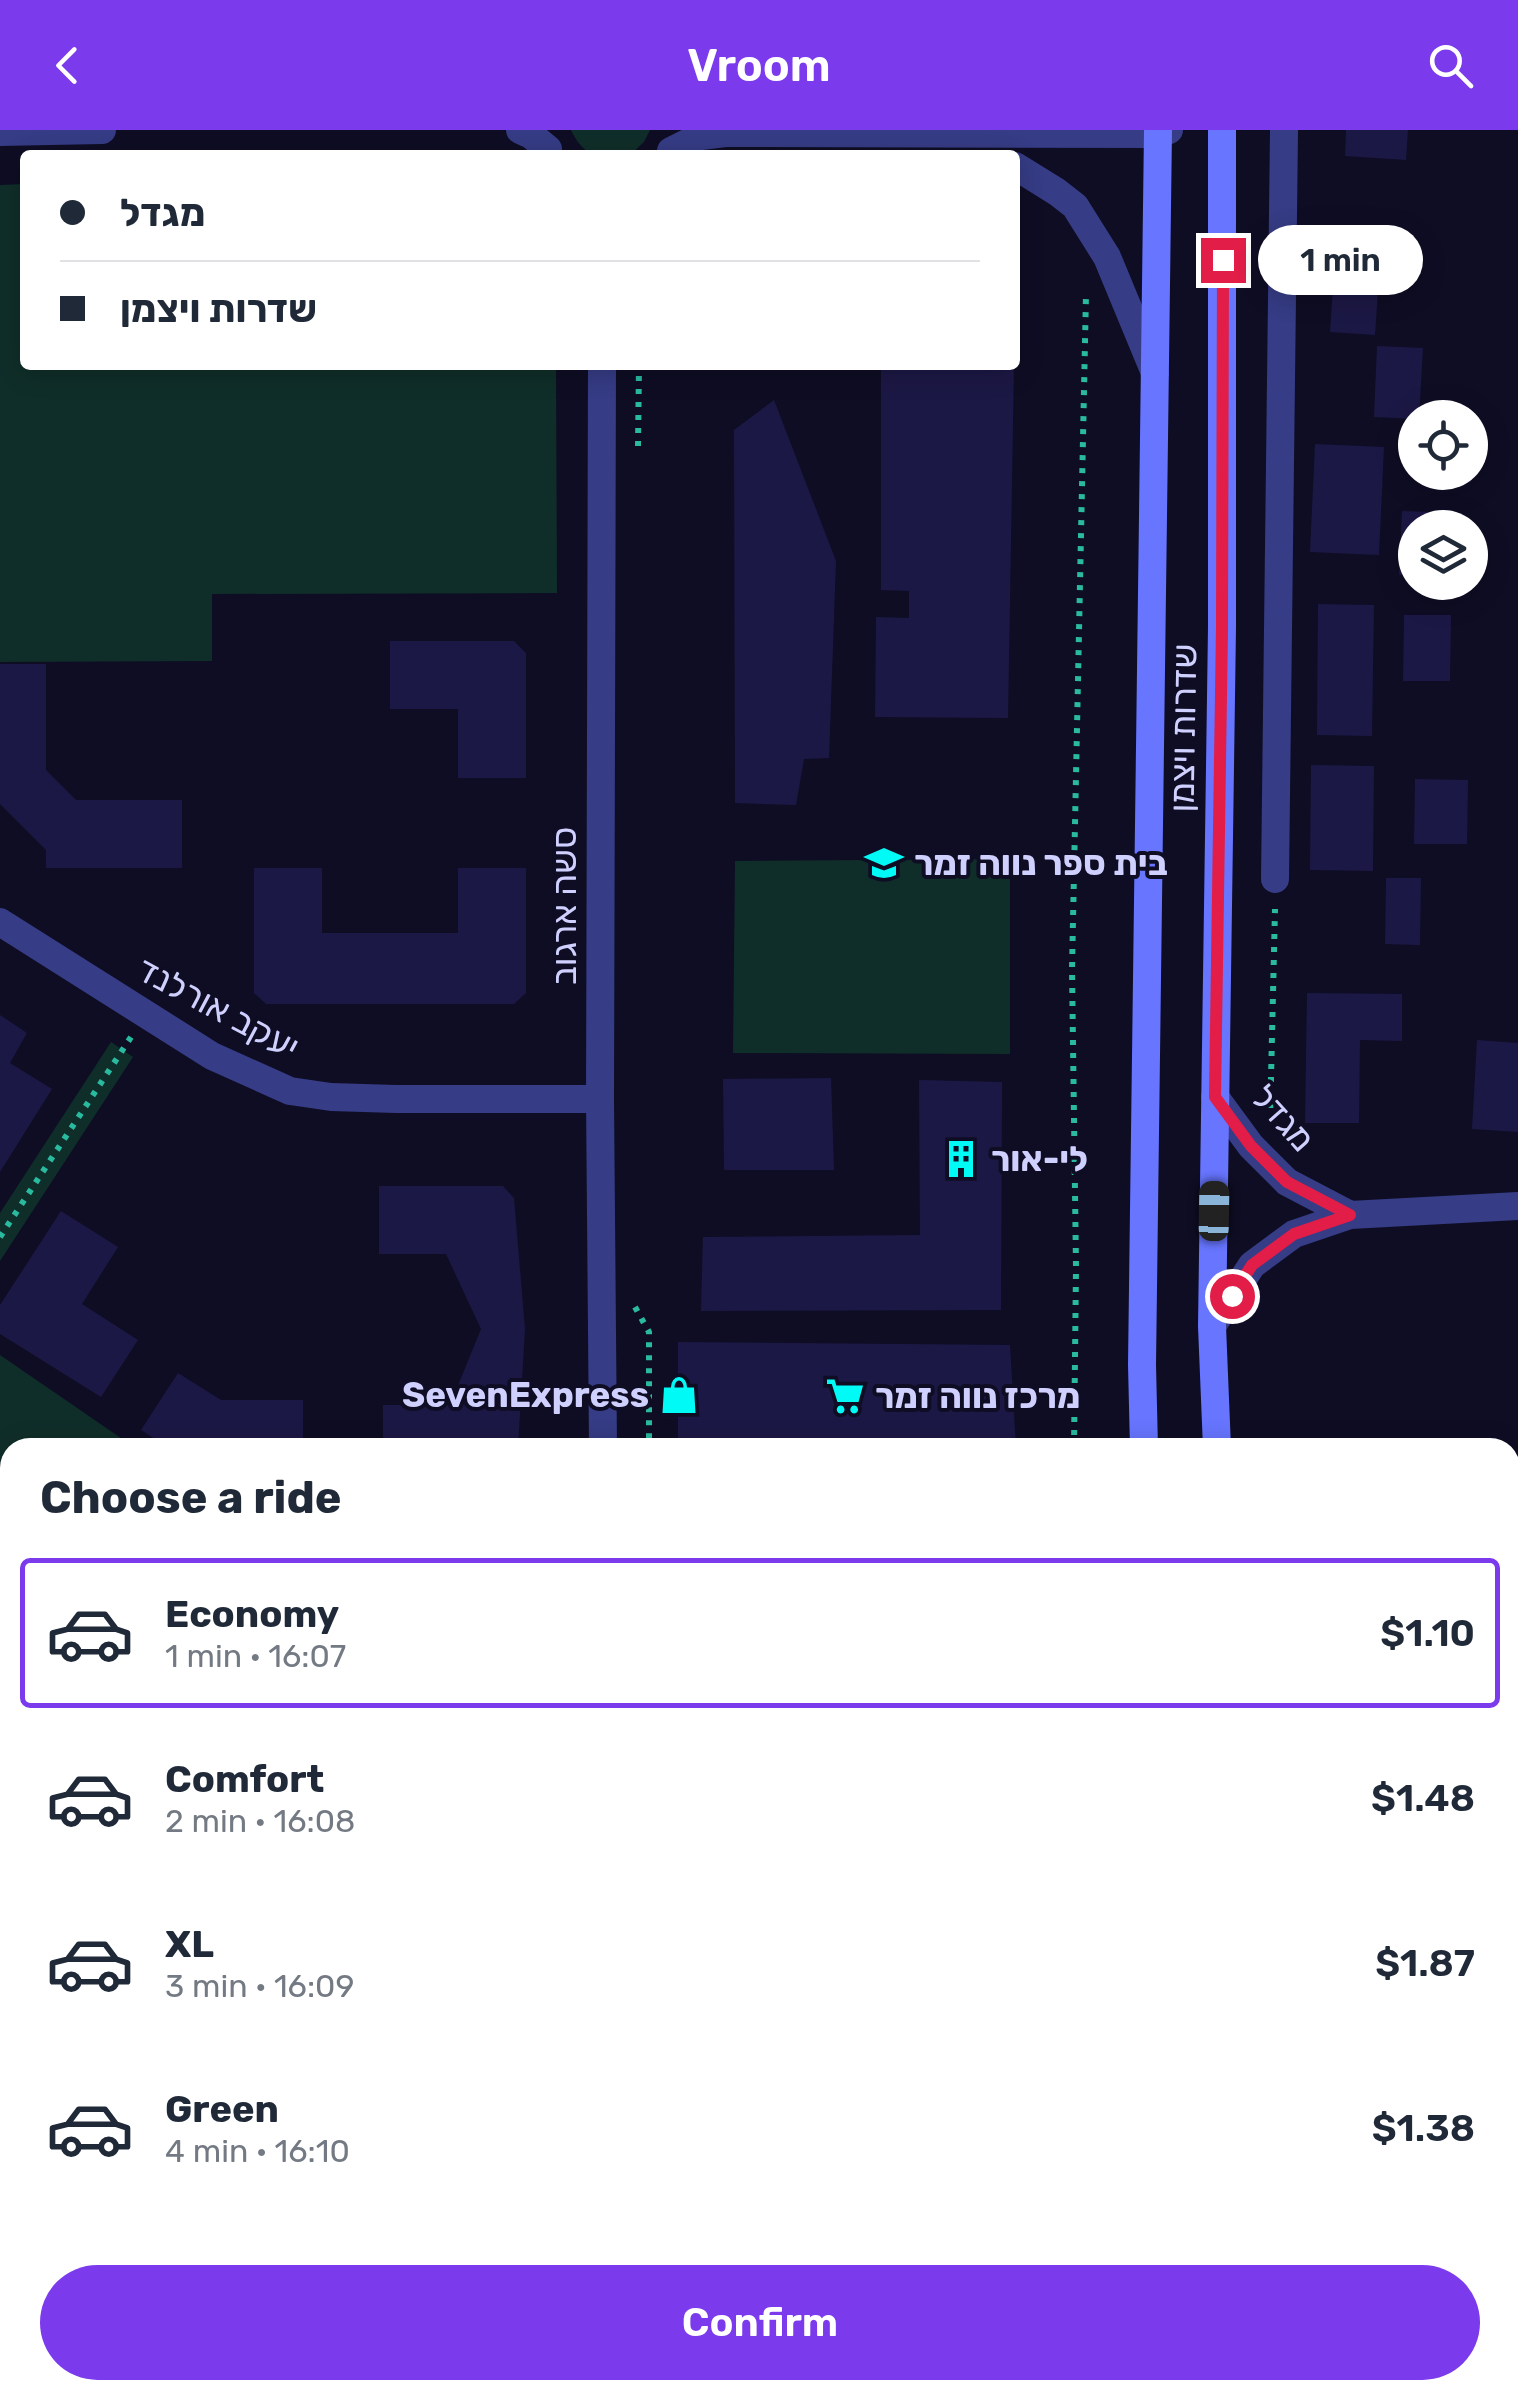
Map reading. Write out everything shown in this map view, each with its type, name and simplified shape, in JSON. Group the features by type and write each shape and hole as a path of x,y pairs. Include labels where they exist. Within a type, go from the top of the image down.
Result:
{"main road":[{"name":"שדרות ויצמן","path":"1216,1438 1212,1326 1222,627 1222,130"},
{"name":"שדרות ויצמן","path":"1144,1438 1154,373 1162,131"}],"street":[{"path":"0,132 102,130"},
{"path":"520,130 547,145"},
{"path":"1275,880 1284,130"},
{"path":"673,145 724,133 1162,131"},
{"path":"931,133 980,150"},
{"path":"1020,169 1076,206 1108,257 1154,373"},
{"name":"סשה ארגוב","path":"602,370 603,1438"},
{"name":"יעקב אורלנד","path":"0,922 212,1056 290,1091 396,1099 600,1099"},
{"name":"מגדל","path":"1215,1097 1251,1146 1287,1182 1350,1215"},
{"path":"1212,1326 1252,1265 1294,1234 1350,1215 1518,1206"}],"path":[{"path":"1074,1438 1072,969 1086,283"},
{"path":"1251,1146 1272,1118 1275,880"},
{"path":"0,1237 145,1015"}],"green space":[{"path":"571,130 650,130 635,150 586,150"},
{"path":"20,184 20,370 556,370 557,593 212,594 212,661 0,662 0,185"},
{"path":"1010,859 1010,1054 733,1053 735,861"},
{"path":"111,1042 133,1057 0,1261 0,1213"},
{"path":"0,1355 121,1438 0,1438"}],"building":[{"path":"1346,130 1408,130 1406,160 1345,156"},
{"path":"1335,258 1380,261 1375,335 1330,332"},
{"path":"1377,346 1423,348 1420,400 1398,400 1398,418 1374,417"},
{"path":"881,370 1014,370 1008,718 875,717 876,617 909,618 909,591 881,590"},
{"path":"774,400 836,561 829,758 804,759 796,805 735,803 734,430"},
{"path":"1315,444 1384,447 1379,555 1310,552"},
{"path":"1318,604 1374,605 1372,736 1317,735"},
{"path":"1404,615 1451,615 1450,681 1403,681"},
{"path":"390,641 514,641 526,653 526,778 458,778 458,709 390,709"},
{"path":"0,664 46,664 46,770 76,800 182,800 182,868 46,868 46,850 0,804"},
{"path":"1311,765 1374,766 1373,871 1310,870"},
{"path":"1415,779 1468,780 1467,844 1414,844"},
{"path":"254,868 322,868 322,933 458,933 458,868 526,868 526,993 514,1004 266,1004 254,993"},
{"path":"1386,878 1421,878 1420,945 1385,944"},
{"path":"1307,993 1402,994 1402,1041 1360,1040 1359,1123 1305,1123"},
{"path":"0,1015 27,1033 10,1063 52,1089 0,1172"},
{"path":"1477,1040 1518,1043 1518,1132 1472,1129"},
{"path":"831,1078 834,1170 724,1170 723,1079"},
{"name":"לי-אור","path":"919,1080 1002,1082 1001,1310 701,1311 703,1237 920,1235"},
{"path":"379,1186 503,1186 514,1198 525,1329 519,1438 383,1438 383,1405 450,1405 481,1329 446,1254 379,1254"},
{"path":"61,1211 118,1247 82,1304 138,1340 101,1397 0,1334 0,1305"},
{"name":"מרכז נווה זמר","path":"678,1342 1010,1345 1015,1438 678,1438"},
{"path":"178,1373 221,1400 303,1400 303,1438 153,1438 141,1430"}],"place":[{"name":"בית ספר נווה זמר","path":"884,863"},
{"name":"לי-אור","path":"961,1159"},
{"name":"SevenExpress","path":"679,1395"},
{"name":"מרכז נווה זמר","path":"845,1396"}],"route":[{"path":"1223,260 1215,1097 1251,1146 1287,1182 1350,1215 1294,1234 1252,1265 1232,1296"}]}
